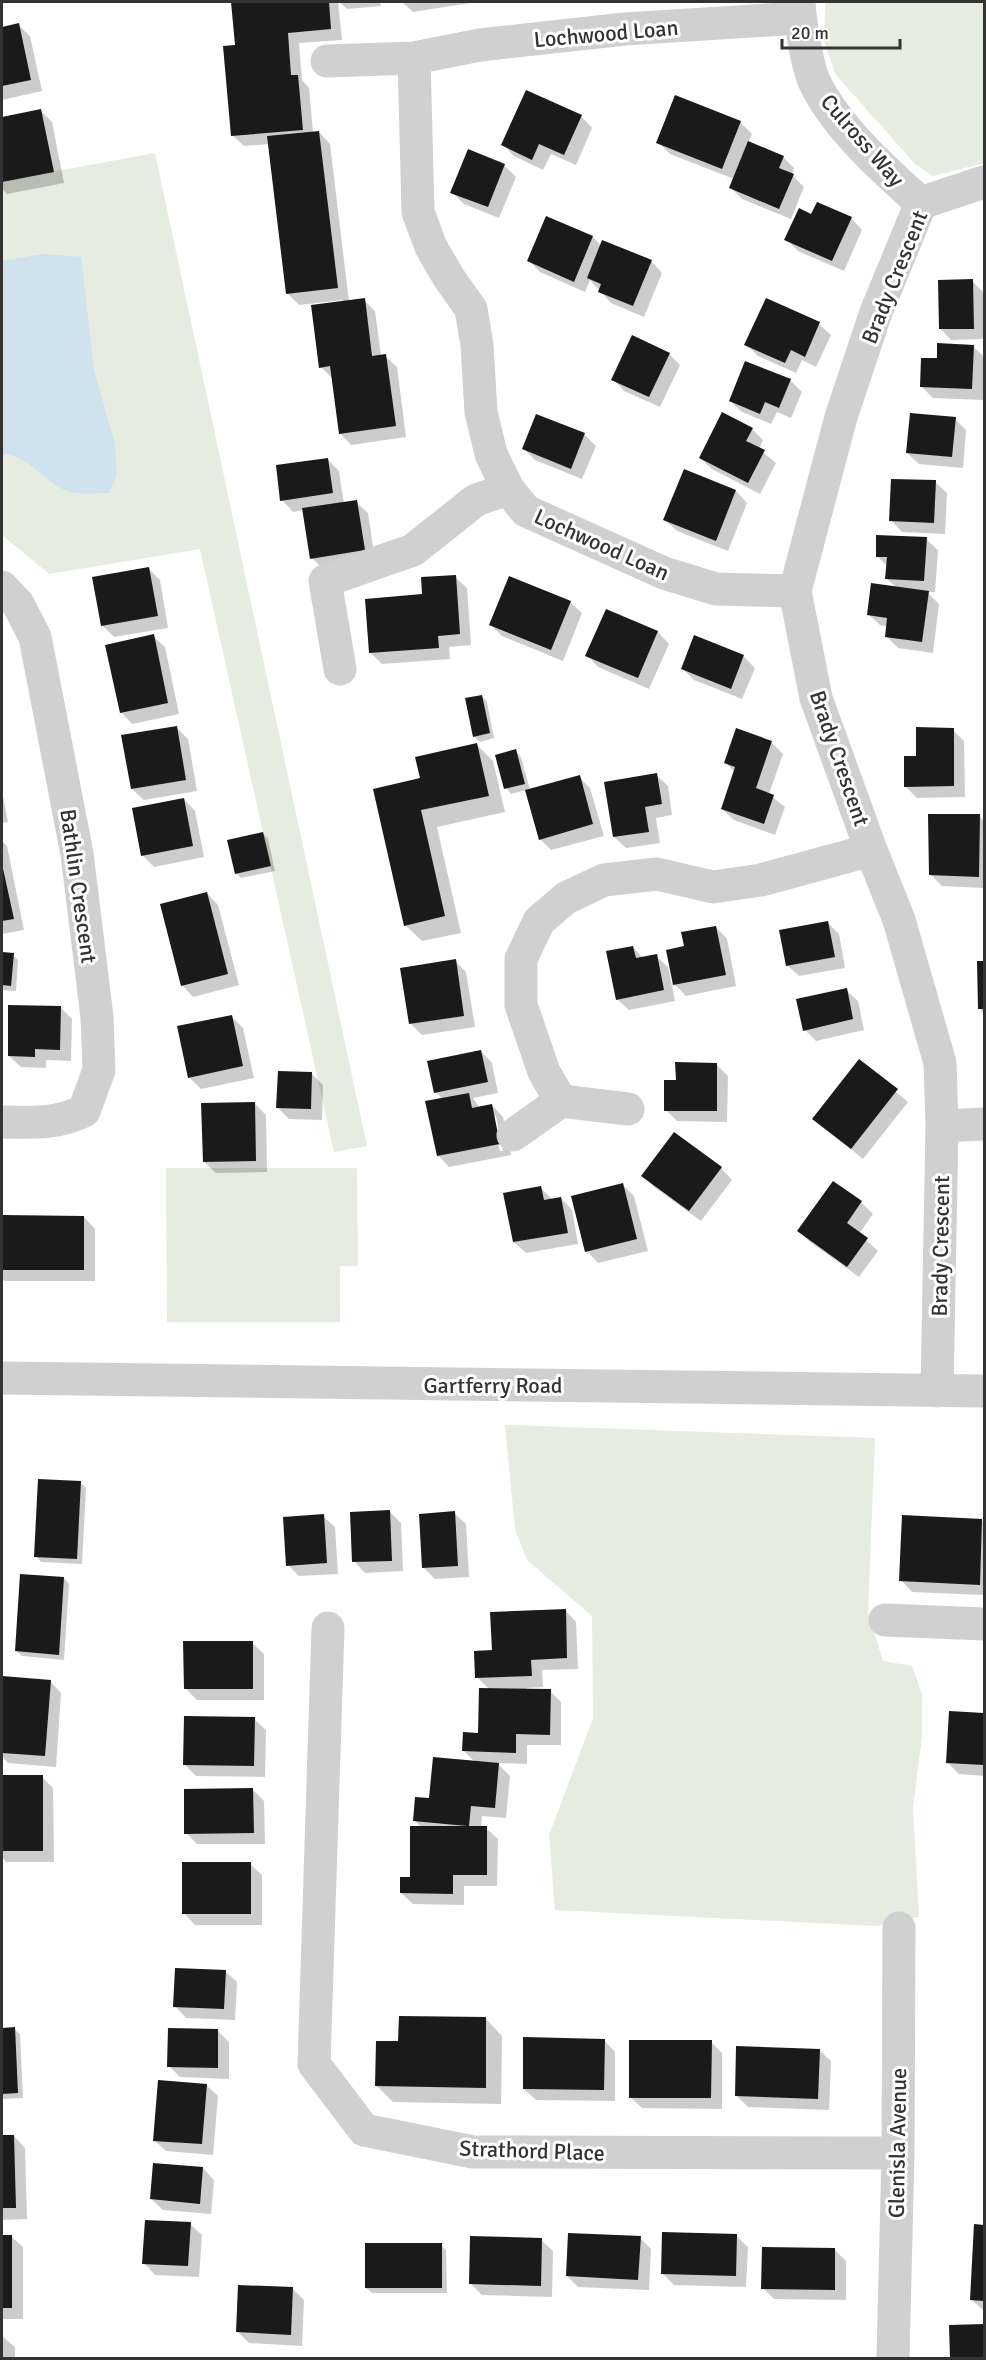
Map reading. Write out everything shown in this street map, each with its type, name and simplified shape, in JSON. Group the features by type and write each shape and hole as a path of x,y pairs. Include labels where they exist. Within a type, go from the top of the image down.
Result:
{"street":[{"name":"Lochwood Loan","path":"327,61 414,58 480,45 799,10"},
{"name":"Culross Way","path":"799,10 814,81 835,115 891,176 921,203"},
{"name":"Lochwood Loan","path":"414,58 418,212 431,247 471,309 477,345 481,412 491,454 508,489 526,511 664,573 716,589 795,591"},
{"name":"Brady Crescent","path":"938,1391 942,1126 940,1063 899,920 816,698 795,591 841,417 876,312 921,203 984,182"},
{"path":"340,669 326,581 413,550 476,500 508,489"},
{"name":"Bathlin Crescent","path":"2,587 18,604 35,637 77,854 97,1017 99,1070 84,1111 66,1119 42,1122 2,1122"},
{"path":"561,1101 544,1072 521,1005 521,959 539,921 566,898 604,880 657,874 714,887 761,879 871,850"},
{"path":"513,1135 561,1101 628,1108"},
{"path":"942,1126 984,1124"},
{"name":"Gartferry Road","path":"2,1378 984,1391"},
{"path":"885,1620 984,1624"},
{"name":"Strathord Place","path":"328,1628 314,2064 364,2130 473,2152 898,2153"},
{"name":"Glenisla Avenue","path":"893,2358 898,2153 899,1928"}],"shaded area":[{"path":"825,2 984,2 984,163 933,176 915,164 836,75 824,42"},
{"path":"155,153 367,1146 334,1152 200,549 49,574 2,535 2,181"},
{"path":"166,1168 357,1168 358,1266 340,1266 340,1322 167,1322"},
{"path":"505,1425 875,1438 868,1613 883,1661 912,1666 922,1694 922,1736 913,1808 919,1917 876,1926 555,1910 549,1835 593,1718 592,1616 527,1560 515,1529"}],"water":[{"path":"43,254 81,257 94,370 115,444 117,474 109,493 71,492 53,483 20,459 2,454 2,261"}],"building":[{"path":"231,2 329,2 331,29 288,33 291,75 298,75 303,130 231,136 223,46 235,45"},
{"path":"19,23 31,80 2,86 2,27"},
{"path":"526,90 582,115 564,155 539,144 532,160 501,145"},
{"path":"675,95 741,121 722,169 656,143"},
{"path":"41,109 54,172 2,182 2,117"},
{"path":"319,131 338,288 286,294 267,136"},
{"path":"748,141 784,156 779,168 794,174 779,209 729,188"},
{"path":"468,149 505,164 488,207 450,193"},
{"path":"817,202 852,217 832,261 784,240 799,208 811,214"},
{"path":"546,216 593,236 574,282 527,261"},
{"path":"602,240 652,260 633,306 598,292 601,284 587,278"},
{"path":"973,279 974,329 939,329 938,280"},
{"path":"365,298 372,356 386,354 396,426 339,434 330,366 319,368 311,305"},
{"path":"766,298 820,322 805,357 791,350 785,363 744,345"},
{"path":"632,335 670,353 649,397 611,380"},
{"path":"937,343 974,345 972,389 920,387 921,358 937,358"},
{"path":"745,361 791,379 779,408 765,402 760,414 729,401"},
{"path":"722,412 753,428 746,441 765,450 748,483 699,458"},
{"path":"910,413 956,417 952,457 906,453"},
{"path":"536,414 585,433 571,469 522,449"},
{"path":"328,458 333,493 280,501 276,465"},
{"path":"684,469 736,490 716,541 663,520"},
{"path":"891,479 936,480 934,523 889,521"},
{"path":"357,500 365,550 310,559 302,508"},
{"path":"876,535 927,537 924,581 885,579 887,557 876,557"},
{"path":"149,567 158,616 101,626 92,577"},
{"path":"456,575 460,634 438,636 439,648 369,653 365,599 422,594 421,577"},
{"path":"509,576 571,601 551,650 489,625"},
{"path":"871,583 929,591 922,642 885,637 887,618 867,615"},
{"path":"606,609 658,631 638,678 585,656"},
{"path":"154,634 168,703 120,713 105,645"},
{"path":"694,635 744,655 731,689 681,669"},
{"path":"482,695 490,733 473,737 465,698"},
{"path":"177,726 186,780 131,789 121,735"},
{"path":"916,727 954,728 954,786 904,787 904,756 916,756"},
{"path":"736,728 772,741 756,788 774,795 764,824 721,809 735,767 724,763"},
{"path":"477,743 489,796 421,810 445,916 404,926 373,789 420,778 415,757"},
{"path":"516,749 525,784 504,789 495,755"},
{"path":"657,773 662,804 645,807 649,832 613,837 604,782"},
{"path":"580,775 593,824 539,840 525,790"},
{"path":"184,798 193,846 141,856 132,808"},
{"path":"928,814 980,814 979,877 929,875"},
{"path":"263,832 271,866 235,874 227,840"},
{"path":"2,864 14,919 2,921"},
{"path":"207,892 228,974 181,986 160,904"},
{"path":"828,921 835,957 786,966 779,930"},
{"path":"716,926 726,975 673,985 666,950 684,946 681,932"},
{"path":"633,946 636,958 657,954 664,990 616,1000 606,951"},
{"path":"2,952 14,953 11,986 2,985"},
{"path":"456,959 464,1016 409,1024 400,968"},
{"path":"977,961 984,961 984,1009 978,1009"},
{"path":"847,988 853,1019 803,1031 796,999"},
{"path":"8,1005 61,1006 60,1050 35,1049 35,1057 8,1056"},
{"path":"232,1015 243,1066 188,1078 177,1026"},
{"path":"481,1050 488,1082 434,1093 427,1061"},
{"path":"859,1059 898,1089 851,1149 812,1119"},
{"path":"675,1062 717,1063 717,1111 664,1111 664,1080 676,1080"},
{"path":"278,1071 312,1072 311,1109 276,1108"},
{"path":"469,1093 472,1108 492,1104 500,1144 437,1156 425,1101"},
{"path":"255,1102 256,1161 203,1162 201,1103"},
{"path":"674,1132 722,1167 689,1211 641,1176"},
{"path":"833,1181 862,1201 847,1223 868,1238 847,1267 797,1231"},
{"path":"623,1183 637,1239 585,1252 571,1196"},
{"path":"541,1186 544,1200 561,1197 568,1233 513,1242 503,1193"},
{"path":"2,1215 84,1216 84,1270 2,1270"},
{"path":"38,1479 81,1481 77,1559 34,1557"},
{"path":"390,1510 392,1561 352,1562 350,1512"},
{"path":"455,1511 458,1566 422,1568 419,1514"},
{"path":"324,1514 327,1563 286,1566 283,1517"},
{"path":"902,1515 982,1519 980,1585 899,1581"},
{"path":"20,1574 64,1577 59,1655 15,1651"},
{"path":"566,1609 567,1658 531,1660 532,1676 475,1678 474,1651 492,1650 490,1612"},
{"path":"183,1641 253,1641 253,1689 184,1689"},
{"path":"2,1676 51,1680 45,1756 2,1753"},
{"path":"479,1688 551,1689 550,1735 516,1734 516,1753 462,1751 463,1732 478,1733"},
{"path":"949,1711 984,1713 984,1765 946,1763"},
{"path":"184,1716 255,1717 254,1766 183,1765"},
{"path":"433,1757 499,1763 495,1808 471,1806 469,1826 487,1826 487,1875 453,1875 453,1894 400,1893 400,1877 410,1877 410,1826 467,1826 413,1821 415,1797 429,1798"},
{"path":"2,1775 43,1775 43,1851 2,1851"},
{"path":"253,1788 254,1833 184,1834 184,1789"},
{"path":"182,1862 251,1862 251,1914 182,1914"},
{"path":"175,1968 226,1970 224,2009 173,2007"},
{"path":"399,2016 486,2017 486,2088 375,2086 376,2041 398,2041"},
{"path":"15,2027 18,2093 2,2094 2,2028"},
{"path":"168,2028 218,2029 218,2068 167,2067"},
{"path":"523,2037 605,2039 604,2090 523,2089"},
{"path":"629,2040 712,2040 711,2098 629,2098"},
{"path":"736,2046 820,2049 818,2099 735,2096"},
{"path":"158,2080 207,2084 202,2144 153,2141"},
{"path":"2,2135 14,2135 16,2208 2,2208"},
{"path":"153,2163 203,2167 200,2204 150,2199"},
{"path":"145,2220 191,2222 188,2266 142,2264"},
{"path":"974,2224 984,2225 984,2301 970,2300"},
{"path":"662,2232 737,2234 736,2276 661,2274"},
{"path":"568,2233 641,2236 638,2280 566,2276"},
{"path":"2,2235 12,2235 12,2308 2,2308"},
{"path":"470,2236 542,2238 541,2286 469,2284"},
{"path":"365,2243 442,2243 442,2288 365,2288"},
{"path":"762,2247 835,2248 835,2290 761,2289"},
{"path":"238,2285 293,2287 291,2335 236,2332"},
{"path":"984,2324 984,2358 950,2358 949,2325"}]}
